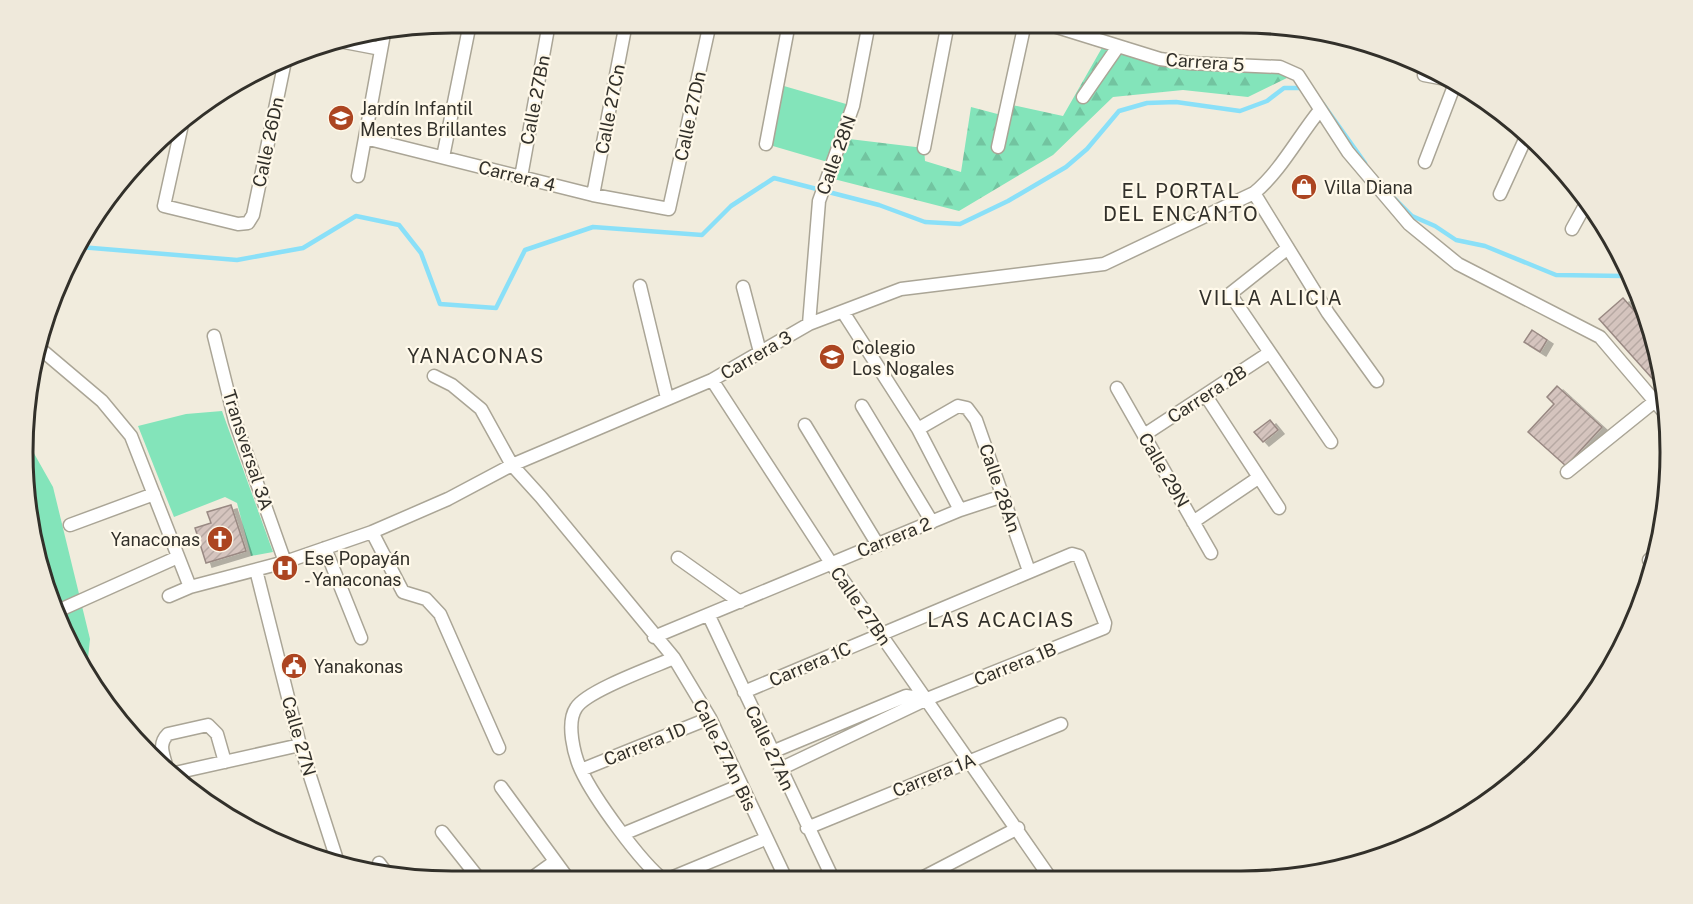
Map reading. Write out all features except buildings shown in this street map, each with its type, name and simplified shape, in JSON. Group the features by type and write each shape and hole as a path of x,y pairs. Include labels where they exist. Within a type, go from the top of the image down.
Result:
{"street":[{"path":"443,157 468,33"},
{"name":"Calle 27Bn","path":"520,177 547,33"},
{"name":"Calle 27Cn","path":"593,195 624,33"},
{"name":"Calle 27Dn","path":"669,209 708,33"},
{"path":"766,144 787,33"},
{"name":"Calle 28N","path":"809,324 819,201 853,106 867,33"},
{"path":"924,148 946,33"},
{"path":"998,147 1023,33"},
{"name":"Carrera 5","path":"1073,33 1117,48 1189,63 1280,67 1298,75 1319,107"},
{"path":"358,176 383,39"},
{"path":"356,44 381,49"},
{"path":"1083,97 1117,48"},
{"name":"Calle 26Dn","path":"180,134 164,206 238,224 248,223 254,215 283,69"},
{"path":"1425,162 1453,90"},
{"path":"1319,107 1348,152 1409,224 1458,264 1600,337 1657,405"},
{"name":"Carrera 3","path":"169,596 190,587 285,562 372,532 448,499 512,465 712,380 809,324 901,289 1042,274 1104,264 1254,193 1269,181 1319,107"},
{"name":"Carrera 4","path":"365,138 593,195 669,209"},
{"path":"1500,194 1524,143"},
{"path":"1254,193 1328,313 1377,381"},
{"path":"1572,228 1582,210"},
{"path":"1288,248 1230,294 1331,442"},
{"path":"640,286 667,398"},
{"path":"743,287 760,352"},
{"path":"843,312 918,429 960,510"},
{"name":"Transversal 3A","path":"214,336 236,421 285,562"},
{"path":"45,353 102,401 131,436 190,587"},
{"name":"Carrera 2B","path":"1144,435 1269,353"},
{"path":"434,376 452,385 481,409 512,465 542,496 654,637"},
{"name":"Calle 27Bn","path":"712,380 831,562 1018,828"},
{"name":"Calle 29N","path":"1117,388 1211,553"},
{"path":"1206,396 1279,508"},
{"path":"1567,472 1632,417 1656,400"},
{"path":"862,406 932,522"},
{"name":"Calle 28An","path":"918,429 958,406 967,408 976,420 1029,571"},
{"path":"805,425 878,545"},
{"path":"1193,522 1258,478"},
{"path":"70,525 154,494"},
{"name":"Carrera 2","path":"654,637 709,616 831,562 878,545 960,510 1003,496"},
{"path":"372,532 403,592 426,599 440,614 499,748"},
{"path":"325,548 361,638"},
{"name":"Carrera 1C","path":"744,692 880,633 1076,553 1098,604 1104,628"},
{"path":"64,608 178,557"},
{"path":"678,558 740,602"},
{"name":"Calle 27N","path":"256,570 300,745 335,854"},
{"name":"Calle 27An","path":"709,616 829,871"},
{"name":"Carrera 1B","path":"780,769 927,699 1104,628"},
{"name":"Calle 27An Bis","path":"654,637 674,658 710,718 782,871"},
{"path":"653,871 623,834 581,770 570,724 576,707 589,695 674,658"},
{"name":"Carrera 1B","path":"772,752 906,696 927,699"},
{"name":"Carrera 1D","path":"581,770 710,718"},
{"name":"Carrera 1A","path":"807,828 1061,724"},
{"path":"164,755 161,744 168,734 208,725 217,734 225,762"},
{"path":"182,772 300,745"},
{"path":"623,834 741,785"},
{"path":"501,787 562,871"},
{"path":"935,871 1018,828 1047,871"},
{"path":"442,832 473,871"},
{"path":"687,871 765,839"},
{"path":"542,871 554,862"}],"green space":[{"path":"1103,46 1236,64 1291,76 1248,97 1183,90 1113,97 1053,155 959,211 826,177 841,138 924,148 925,161 961,172 971,107 1005,116 1012,105 1063,116"},
{"path":"777,84 853,106 831,163 766,144"},
{"path":"222,411 273,552 251,556 237,503 225,497 174,517 138,426 186,414"},
{"path":"33,452 53,487 90,639 88,659 65,612 47,560 37,507"}],"waterway":[{"path":"86,248 237,260 303,248 356,216 399,225 421,253 440,304 496,308 525,250 593,227 702,235 731,206 774,178 879,205 925,222 960,224 1008,201 1066,167 1087,149 1119,111 1147,103 1176,102 1240,111 1267,101 1284,88 1304,88"},
{"path":"1323,104 1365,163"},
{"path":"1389,193 1412,216 1435,226 1456,240 1485,246 1556,275 1621,276"}],"place":[{"name":"Jardín Infantil Mentes Brillantes","path":"341,118"},
{"name":"Villa Diana","path":"1304,187"},
{"name":"Colegio Los Nogales","path":"832,357"},
{"name":"Yanaconas","path":"220,539"},
{"name":"Ese Popayán - Yanaconas","path":"285,568"},
{"name":"Yanakonas","path":"294,666"}],"district":[{"name":"EL PORTAL DEL ENCANTO","path":"1181,202"},
{"name":"VILLA ALICIA","path":"1271,298"},
{"name":"YANACONAS","path":"476,356"},
{"name":"LAS ACACIAS","path":"1001,620"}]}
